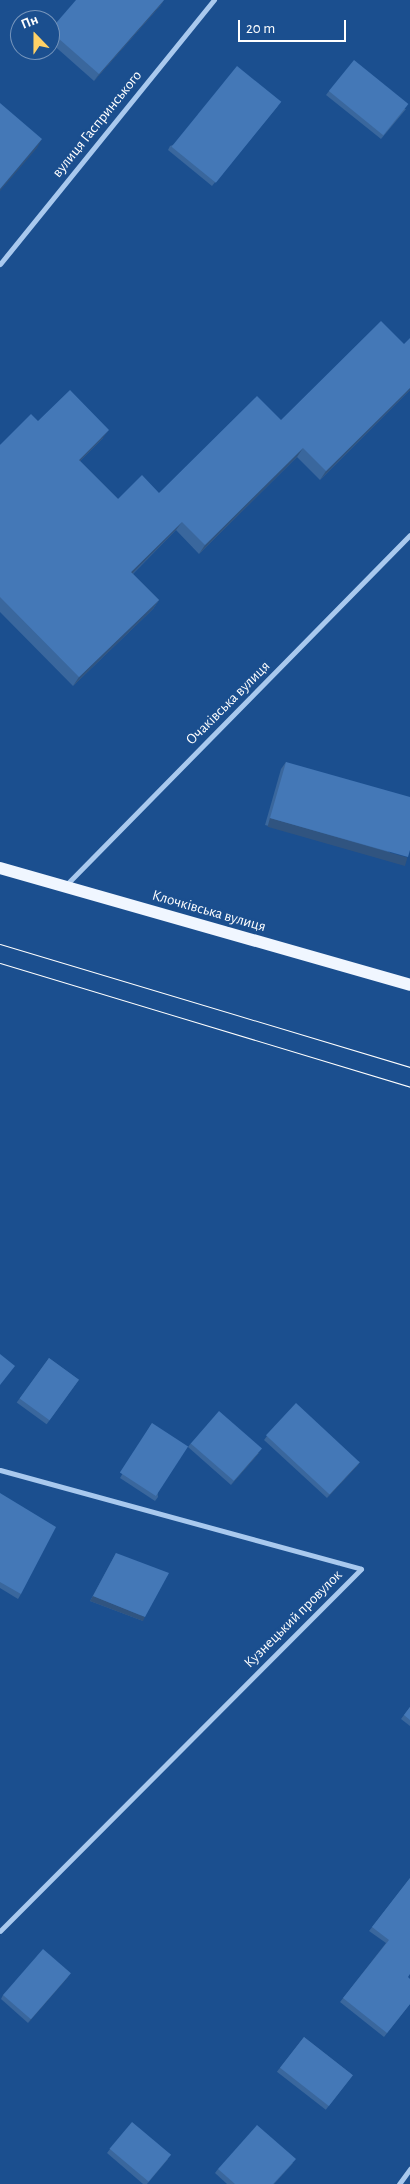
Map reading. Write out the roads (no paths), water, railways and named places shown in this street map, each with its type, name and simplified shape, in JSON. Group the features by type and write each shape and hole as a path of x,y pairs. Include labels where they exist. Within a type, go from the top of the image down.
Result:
{"main road":[{"name":"Клочківська вулиця","path":"0,868 63,888 410,984"}],"street":[{"name":"вулиця Гаспринського","path":"0,264 214,0"},
{"name":"Очаківська вулиця","path":"63,888 410,535"},
{"name":"Кузнецький провулок","path":"0,1470 361,1569 0,1931"},
{"path":"399,2184 410,2169"}],"tram line":[{"path":"0,944 410,1067"},
{"path":"0,963 410,1087"}]}
